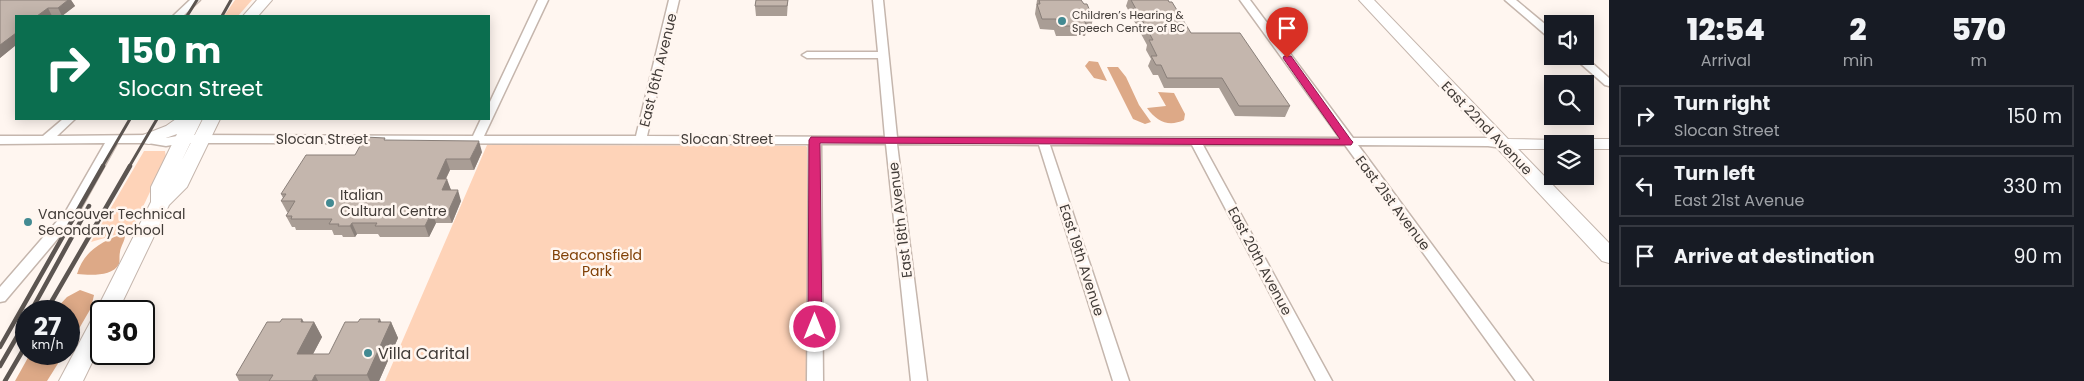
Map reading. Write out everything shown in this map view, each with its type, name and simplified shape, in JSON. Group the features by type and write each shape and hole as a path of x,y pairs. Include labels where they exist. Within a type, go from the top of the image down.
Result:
{"main road":[{"path":"265,15 279,0"}],"street":[{"path":"179,15 195,0"},
{"path":"251,15 265,0"},
{"path":"490,113 543,0"},
{"name":"East 16th Avenue","path":"641,139 674,0"},
{"name":"East 18th Avenue","path":"878,0 891,140 919,381"},
{"name":"East 21st Avenue","path":"1245,0 1525,381"},
{"name":"East 22nd Avenue","path":"1366,0 1511,144 1609,237"},
{"name":"East 22nd Avenue","path":"1380,0 1511,144 1609,256"},
{"path":"1510,0 1544,29"},
{"path":"807,55 883,55"},
{"path":"1588,65 1609,83"},
{"path":"47,140 68,120"},
{"path":"150,139 172,130 185,120"},
{"path":"161,202 160,187 192,120"},
{"path":"112,300 161,202 178,187 211,120"},
{"path":"477,139 486,120"},
{"path":"0,297 72,214 113,139"},
{"name":"Slocan Street","path":"0,140 150,139 157,142 170,142 183,139 1043,140 1348,142 1454,144 1480,148 1493,148 1511,144 1544,144"},
{"path":"815,140 815,381"},
{"name":"East 19th Avenue","path":"1043,140 1121,381"},
{"name":"East 20th Avenue","path":"1196,142 1324,381"},
{"path":"1594,144 1609,144"},
{"path":"71,381 90,344"}],"green space":[{"path":"235,0 252,0 239,15 225,15"},
{"name":"Beaconsfield Park","path":"487,145 806,146 809,381 385,381"},
{"path":"144,151 165,151 166,158 132,230 91,242"}],"shaded area":[{"path":"1089,61 1098,62 1107,81 1094,78 1085,66"},
{"path":"1107,67 1118,67 1126,77 1139,105 1151,122 1145,124 1133,119"},
{"path":"1158,92 1174,93 1185,114 1184,120 1168,123 1159,120 1151,113 1147,108 1166,106"},
{"path":"125,233 119,264 116,268 100,274 77,274 89,253 109,239"},
{"path":"80,290 94,295 93,300 90,300 90,310 80,327 80,300 64,300"},
{"path":"24,365 57,365 47,381 15,381"}],"building":[{"path":"0,0 68,0 58,8 48,8 38,15 15,15 15,34 0,45"},
{"path":"756,0 788,0 787,6 755,6"},
{"path":"1039,0 1081,0 1084,4 1087,4 1093,18 1083,18 1087,26 1058,26 1056,19 1042,19 1037,4 1040,4"},
{"path":"1131,0 1168,0 1172,2 1191,33 1240,33 1290,106 1239,106 1222,78 1167,78 1161,65 1156,65 1151,56 1157,56 1149,40 1153,40"},
{"path":"365,137 385,138 384,140 479,141 470,159 446,159 437,179 447,179 442,190 458,190 448,212 432,212 425,226 375,226 377,223 352,223 350,226 338,226 339,224 329,224 332,219 291,219 292,216 286,216 295,201 281,201 286,194 281,194 306,155 355,155"},
{"path":"282,319 302,319 301,322 314,322 297,354 329,354 345,322 358,322 360,319 380,319 378,322 391,322 367,375 315,375 312,381 269,381 273,375 236,375 267,322 280,322"}],"railway":[{"path":"188,15 197,0"},
{"path":"223,15 231,0"},
{"path":"102,167 129,120"},
{"path":"129,167 156,120"},
{"path":"0,347 103,166"},
{"path":"52,300 130,166"},
{"path":"37,300 89,206"},
{"path":"0,366 15,340"},
{"path":"5,381 15,364"}],"place":[{"name":"Children’s Hearing & Speech Centre of BC","path":"1062,21"},
{"name":"Italian Cultural Centre","path":"330,203"},
{"name":"Vancouver Technical Secondary School","path":"28,222"},
{"name":"Villa Carital","path":"368,353"}],"route":[{"path":"815,327 815,140 1348,142 1287,58"}]}
